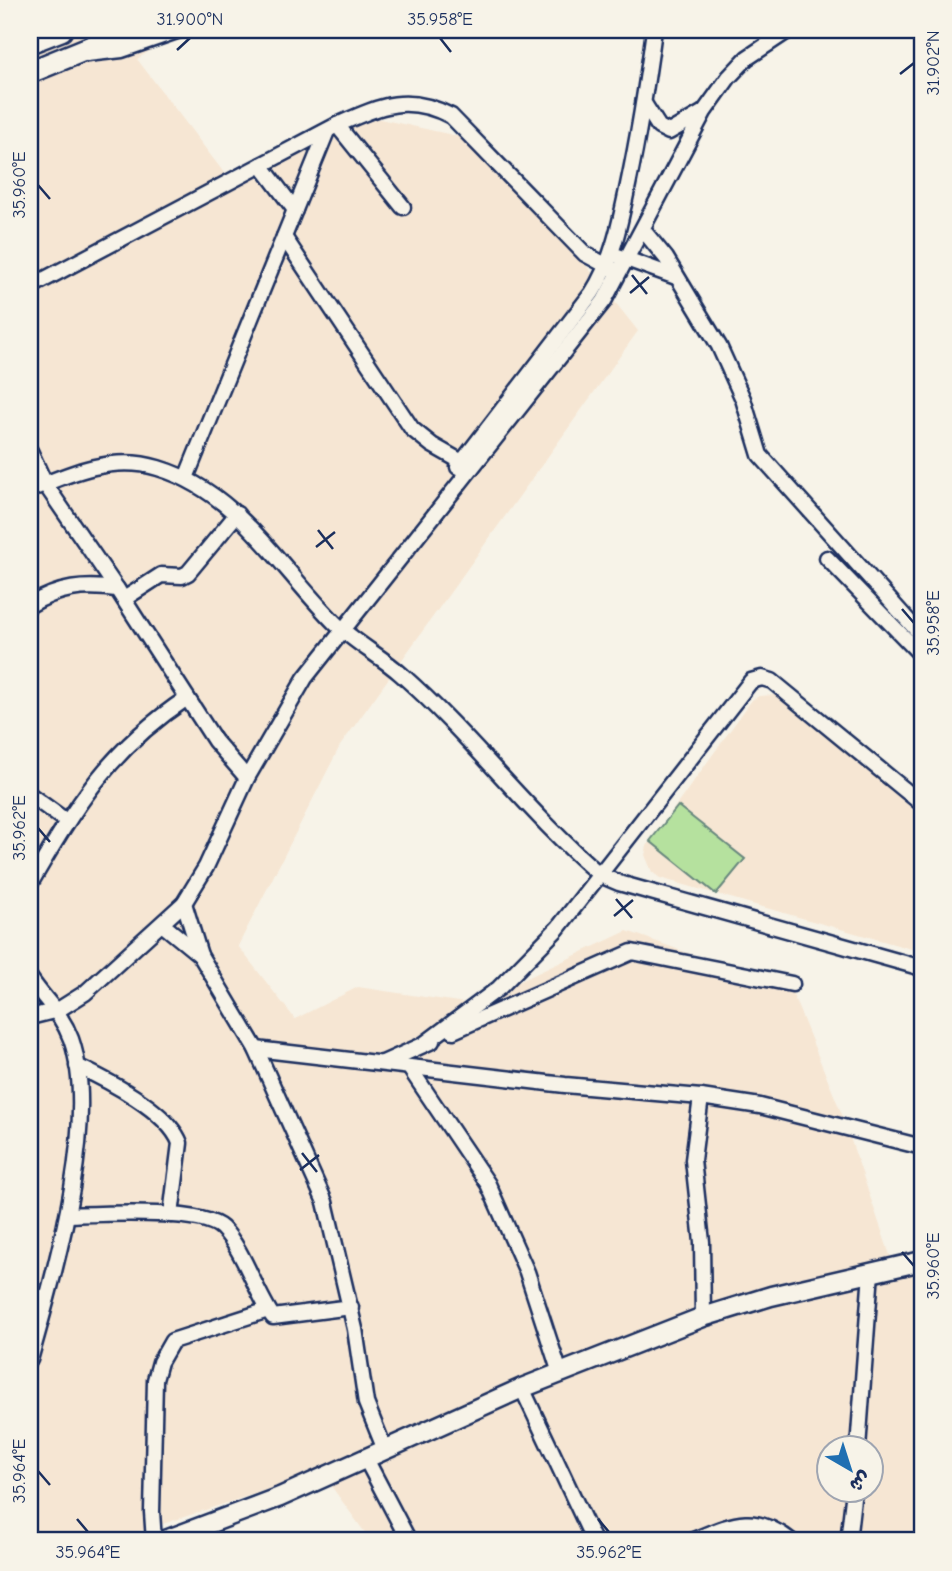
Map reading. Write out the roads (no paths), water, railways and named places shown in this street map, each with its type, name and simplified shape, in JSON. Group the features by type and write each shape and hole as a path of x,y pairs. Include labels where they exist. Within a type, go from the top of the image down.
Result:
{"highway":[{"path":"30,72 133,30"},
{"path":"30,42 58,31"}],"main road":[{"path":"163,1541 280,1497 522,1388 703,1317 771,1296 922,1261"}],"street":[{"path":"68,57 122,50 180,30"},
{"path":"341,629 592,318 616,263 645,105 654,30"},
{"path":"30,1017 58,1010 94,986 184,903 206,867 272,731 323,654 462,462 643,230 704,112 729,77 747,58 789,30"},
{"path":"30,287 332,128 389,104 412,103 433,107 451,116 585,254 676,277"},
{"path":"645,105 660,127 669,132 704,112"},
{"path":"332,128 403,207"},
{"path":"186,478 295,210 332,128"},
{"path":"261,165 295,210"},
{"path":"643,230 719,346 743,399 760,455 922,636"},
{"path":"284,237 412,429 432,445 462,462"},
{"path":"30,451 45,484 121,594 187,698 225,755 247,778"},
{"path":"30,490 91,467 130,463 155,467 186,478 237,514 341,629 402,674 600,875 619,883 922,968"},
{"path":"30,605 52,592 73,586 121,594 161,575 177,576 188,572 237,514"},
{"path":"827,558 922,656"},
{"path":"425,1044 473,1010 529,959 600,875 751,681 762,678 772,681 922,804"},
{"path":"30,884 66,821 98,775 127,744 187,698"},
{"path":"30,794 66,821"},
{"path":"184,903 200,955 256,1049 325,1202 351,1307 366,1403 385,1450"},
{"path":"162,924 200,955"},
{"path":"382,1063 632,952 792,984"},
{"path":"30,978 58,1010 71,1040 77,1066 79,1111 68,1215 30,1360"},
{"path":"256,1049 701,1097 811,1118 922,1147"},
{"path":"77,1066 132,1097 176,1131 180,1143 171,1215"},
{"path":"408,1067 447,1127 483,1175 527,1272 560,1373"},
{"path":"701,1097 693,1160 702,1242 703,1317"},
{"path":"68,1215 171,1215 210,1220 222,1229 268,1310 278,1318 351,1307"},
{"path":"859,1434 871,1272"},
{"path":"30,1297 47,1297"},
{"path":"154,1541 153,1392 160,1362 172,1341 268,1310"},
{"path":"522,1388 594,1541"},
{"path":"366,1459 409,1541"},
{"path":"848,1541 852,1504"},
{"path":"691,1541 745,1522 760,1523 791,1541"}]}
